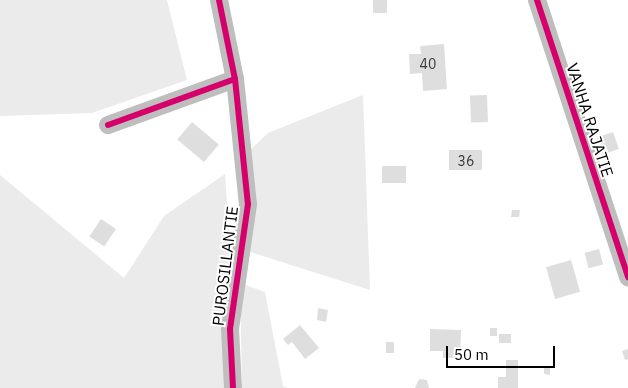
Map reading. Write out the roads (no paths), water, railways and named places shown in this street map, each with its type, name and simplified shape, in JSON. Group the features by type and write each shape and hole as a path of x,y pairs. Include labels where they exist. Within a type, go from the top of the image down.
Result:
{"street":[{"name":"PUROSILLANTIE","path":"219,0 235,79 248,204 230,328 233,388"},
{"name":"VANHA RAJATIE","path":"537,0 628,277"},
{"path":"108,125 235,79"}]}
